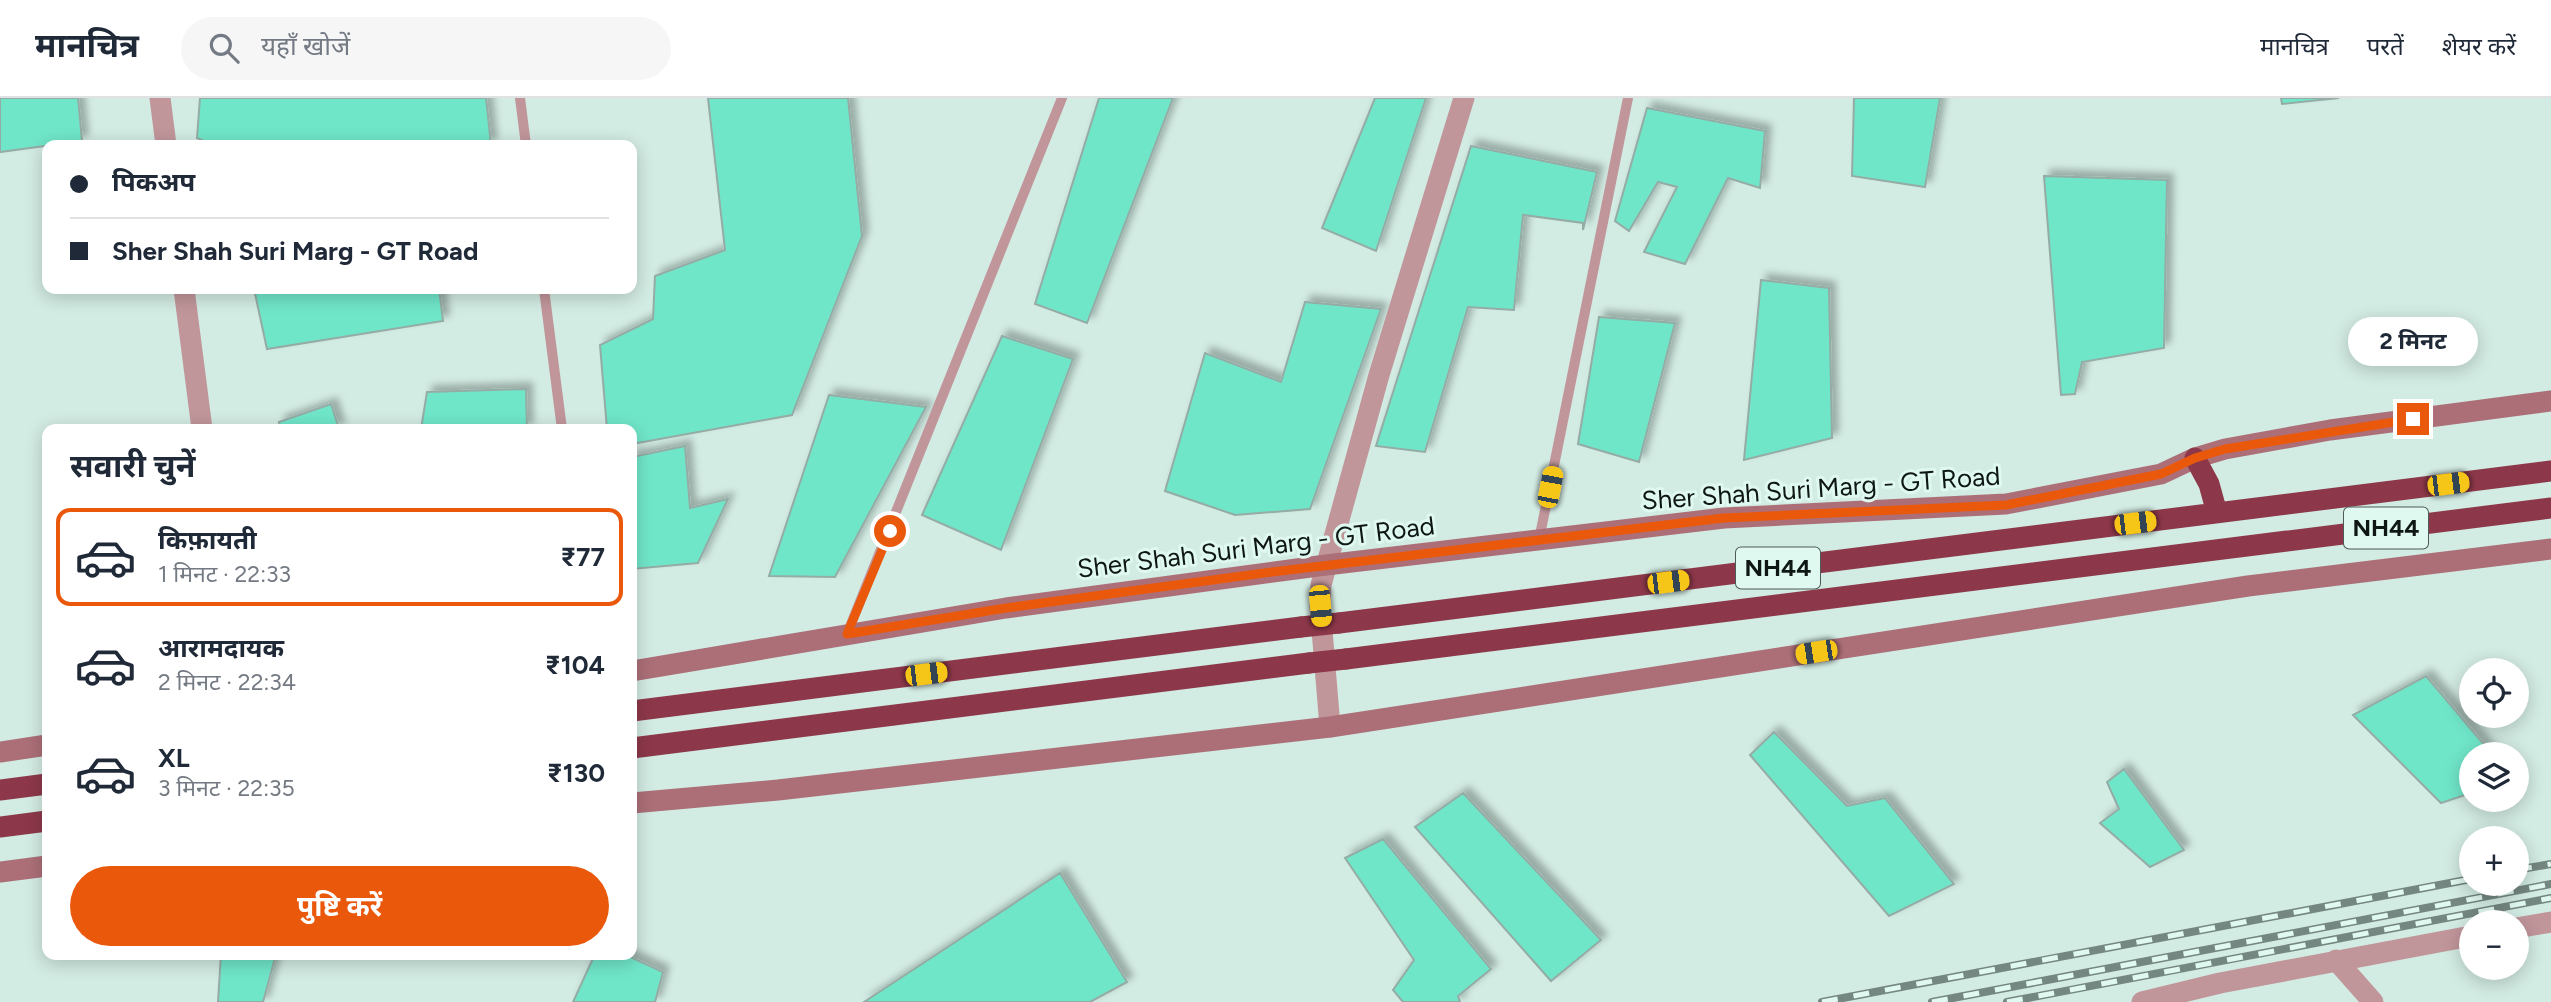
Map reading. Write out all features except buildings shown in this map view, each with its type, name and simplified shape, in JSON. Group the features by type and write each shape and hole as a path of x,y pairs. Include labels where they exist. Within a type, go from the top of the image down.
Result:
{"highway":[{"path":"2195,458 2209,484 2217,513"},
{"name":"NH44","path":"637,710 2551,471"},
{"name":"NH44","path":"637,747 2551,508"},
{"path":"0,790 42,786"},
{"path":"0,827 42,822"}],"street":[{"path":"160,98 165,140"},
{"path":"1330,727 1320,606 1326,565 1379,375 1464,98"},
{"path":"185,294 201,424"},
{"name":"Sher Shah Suri Marg - GT Road","path":"637,670 1006,608 1326,565 1724,518 2006,505 2161,474 2195,458 2225,449 2330,430 2551,401"},
{"path":"637,803 778,790 1330,727 2248,586 2551,549"},
{"path":"0,752 42,746"},
{"path":"0,872 42,867"},
{"path":"2529,926 2551,922"},
{"path":"2156,1001 2336,960 2459,938"},
{"path":"2336,960 2374,1002"}],"lane":[{"path":"520,98 525,140"},
{"path":"847,634 1062,98"},
{"path":"1539,540 1628,98"},
{"path":"545,294 561,424"}],"railway":[{"path":"2529,868 2551,864"},
{"path":"1822,1002 2459,881"},
{"path":"1932,1002 2551,884"},
{"path":"2007,1002 2551,898"}],"route":[{"path":"890,531 847,634 1006,608 1272,572 1724,518 2006,505 2161,474 2195,458 2225,449 2330,430 2413,419"}]}
